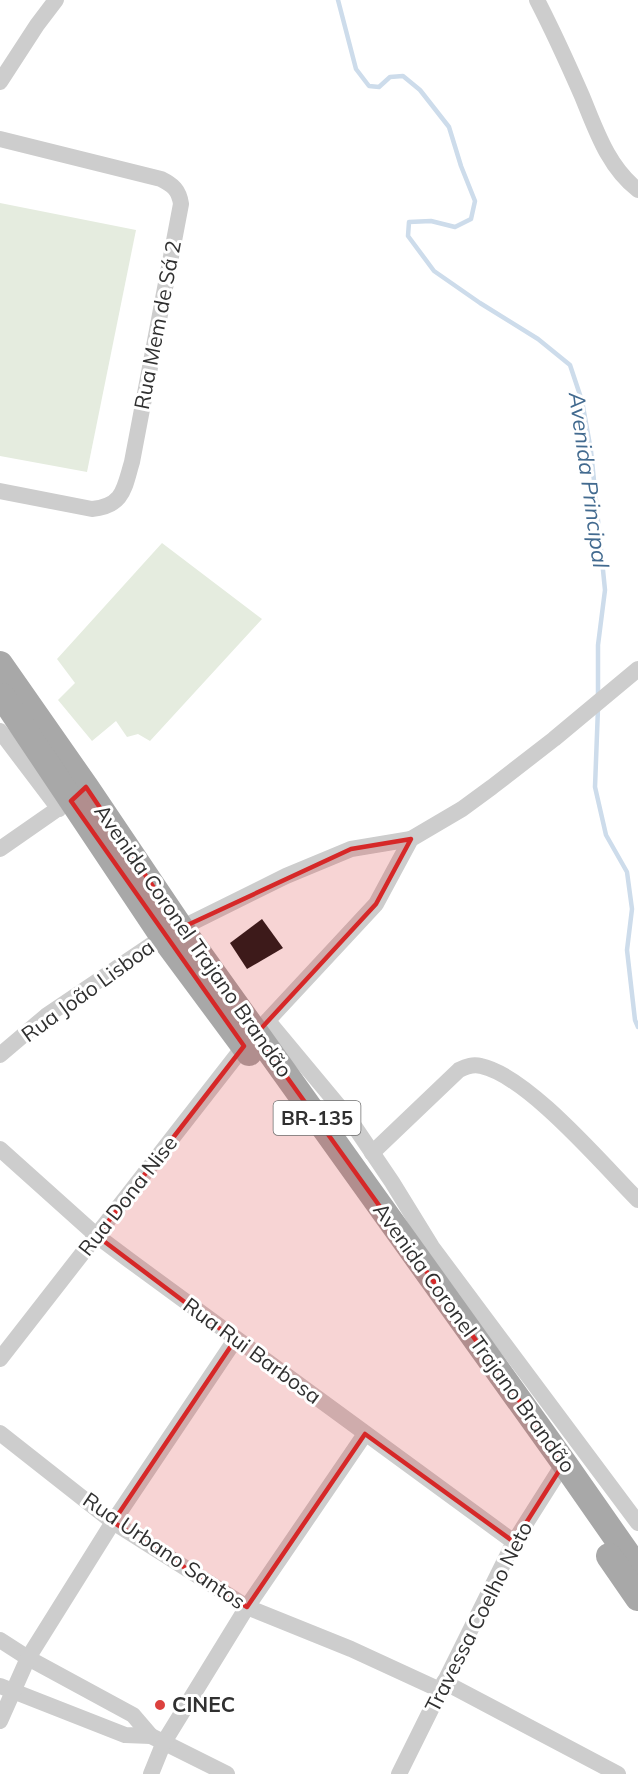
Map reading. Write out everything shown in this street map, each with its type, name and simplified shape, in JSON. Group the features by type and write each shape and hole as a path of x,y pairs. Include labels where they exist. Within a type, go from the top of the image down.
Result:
{"main road":[{"name":"Avenida Coronel Trajano Brandão","path":"0,664 72,799"},
{"name":"Avenida Coronel Trajano Brandão","path":"0,694 72,799 172,932 256,1034 451,1329 638,1569"},
{"name":"Avenida Coronel Trajano Brandão","path":"559,1470 638,1598"}],"street":[{"path":"0,82 56,0"},
{"path":"537,0 566,60 600,141 628,183 638,190"},
{"name":"Rua Mem de Sá 2","path":"0,139 161,179 176,189 180,195 181,204 132,462 121,496 113,504 100,508 75,506 0,491"},
{"path":"256,1034 376,904 411,839 462,809 492,787 638,669"},
{"path":"0,731 72,799 0,849"},
{"name":"Rua João Lisboa","path":"0,1055 46,1016 172,932 286,876 351,849 411,839"},
{"name":"Avenida Coronel Trajano Brandão","path":"256,1034 348,1117 432,1247 638,1523"},
{"name":"Rua Dona Nise","path":"0,1359 256,1034"},
{"path":"372,1154 459,1070 475,1065 482,1066 506,1077 528,1092 550,1111 638,1200"},
{"name":"Rua Rui Barbosa","path":"0,1149 97,1236 235,1340 514,1542"},
{"path":"0,1721 6,1689 28,1659 113,1522 235,1340"},
{"name":"Rua Urbano Santos","path":"0,1433 113,1522 247,1607 442,1686 618,1774"},
{"path":"152,1774 158,1739 365,1434"},
{"name":"Travessa Coelho Neto","path":"399,1774 514,1542 559,1470"},
{"path":"0,1640 28,1659 133,1716 158,1739 227,1774"},
{"path":"6,1689 125,1735 158,1739"}],"highlighted area":[{"path":"86,787 181,928 351,849 411,839 376,904 256,1034 564,1463 514,1542 365,1434 247,1607 113,1522 235,1340 97,1236 244,1046 71,801"}],"shaded area":[{"path":"0,203 136,230 87,472 0,456"},
{"path":"162,543 262,619 150,741 138,734 127,737 116,721 92,741 58,700 75,683 57,659"}],"building":[{"path":"262,919 283,948 247,969 230,943"}],"waterway":[{"name":"Avenida Principal","path":"338,0 356,69 369,86 379,87 390,77 403,76 420,90 449,127 475,201 471,219 455,227 431,221 409,222 408,236 434,271 538,339 570,365 582,401 591,451 605,590 598,645 598,696"},
{"name":"Avenida Principal","path":"598,708 595,787 606,835 627,872 632,909 627,950 635,1020 638,1027"}],"place":[{"name":"CINEC","path":"160,1705"}]}
